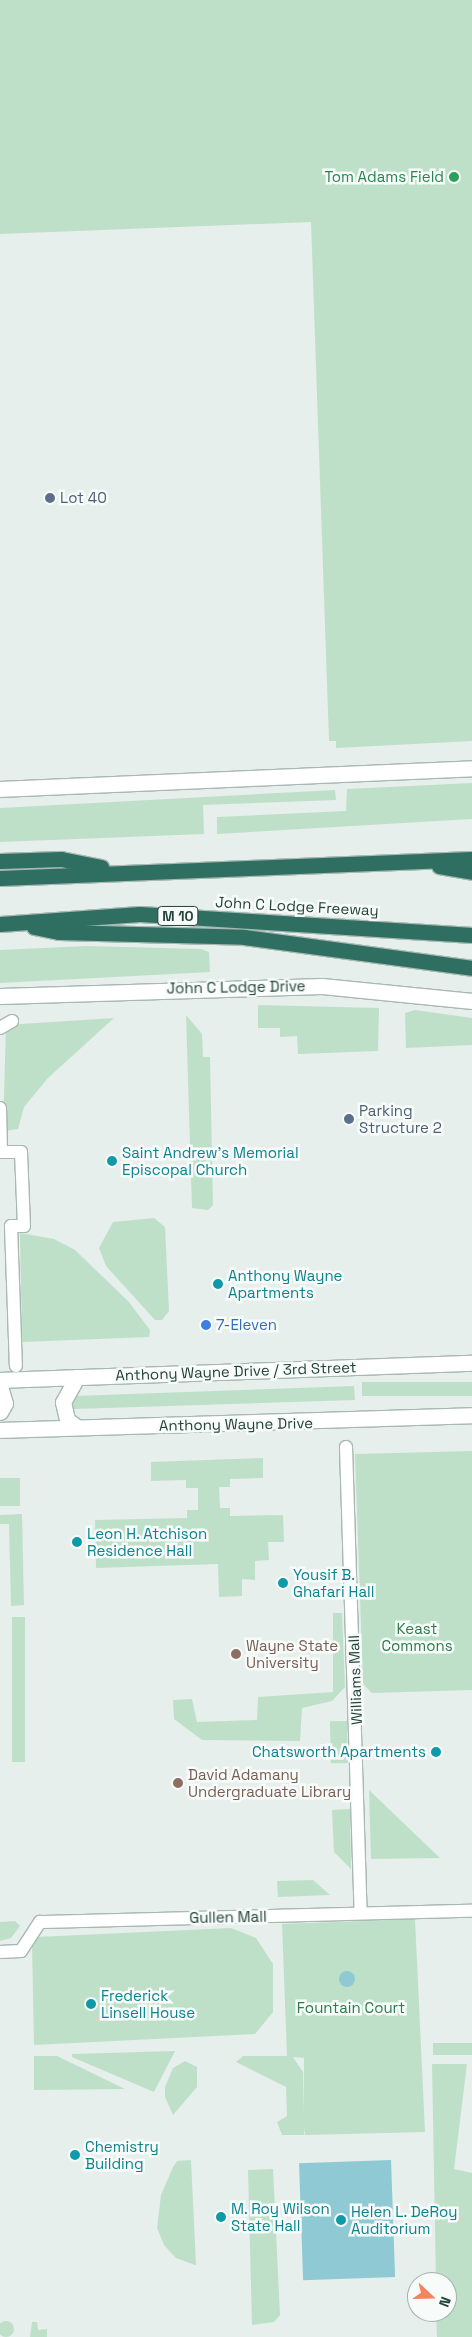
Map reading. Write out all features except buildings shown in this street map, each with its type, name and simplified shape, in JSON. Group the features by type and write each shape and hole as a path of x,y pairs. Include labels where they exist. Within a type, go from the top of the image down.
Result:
{"highway":[{"path":"0,878 468,858"},
{"path":"0,861 61,859 122,872"},
{"path":"409,860 472,872"},
{"name":"John C Lodge Freeway","path":"0,924 140,914 472,935"},
{"path":"18,924 59,932 244,937 472,968"}],"street":[{"path":"0,789 472,768"},
{"name":"John C Lodge Drive","path":"0,996 322,986 472,1001"},
{"path":"0,1028 12,1021"},
{"path":"0,1108 1,1152 21,1152 24,1226 11,1226 16,1366"},
{"name":"Anthony Wayne Drive / 3rd Street","path":"0,1380 472,1363"},
{"path":"76,1377 63,1402 67,1420 77,1427"},
{"path":"0,1386 5,1404 0,1412"},
{"name":"Anthony Wayne Drive","path":"0,1430 472,1414"},
{"name":"Williams Mall","path":"346,1447 361,1913"},
{"name":"Gullen Mall","path":"0,1952 21,1951 40,1922 472,1911"}],"green space":[{"path":"0,0 472,0 472,741 336,748 336,741 329,741 311,222 0,234"},
{"path":"472,783 472,819 217,834 217,817 346,811 347,789"},
{"path":"335,790 336,800 203,805 204,834 0,842 0,808"},
{"path":"86,946 201,949 209,952 210,972 0,983 0,950"},
{"path":"258,1005 379,1008 378,1051 298,1054 297,1036 280,1037 280,1028 258,1028"},
{"path":"415,1010 472,1018 472,1045 406,1048 405,1013"},
{"path":"186,1015 202,1034 203,1057 210,1057 213,1205 208,1210 192,1208"},
{"path":"114,1018 48,1078 24,1107 18,1129 3,1131 6,1025"},
{"path":"154,1218 165,1227 169,1311 162,1320 155,1320 106,1266 99,1248 113,1222"},
{"path":"20,1233 54,1239 75,1250 129,1302 150,1330 149,1337 22,1342"},
{"path":"362,1382 472,1382 472,1396 362,1396"},
{"path":"354,1386 355,1400 74,1409 71,1403 74,1396"},
{"name":"Keast Commons","path":"472,1451 472,1690 372,1693 363,1684 355,1454"},
{"path":"263,1458 263,1478 230,1479 230,1487 219,1487 220,1508 230,1508 230,1516 283,1515 284,1542 268,1542 269,1560 255,1561 255,1580 242,1579 242,1596 219,1597 218,1564 96,1568 95,1520 187,1518 187,1510 198,1510 198,1488 186,1488 186,1480 151,1481 151,1462"},
{"path":"0,1478 20,1478 20,1506 0,1506"},
{"path":"22,1514 24,1605 11,1606 9,1524 0,1524 0,1515"},
{"path":"333,1613 342,1613 345,1687 332,1701 302,1708 300,1741 202,1740 174,1719 173,1700 192,1699 197,1722 257,1720 258,1697 333,1692"},
{"path":"12,1617 25,1617 25,1762 12,1762"},
{"path":"330,1721 347,1721 348,1763 331,1763"},
{"path":"369,1790 440,1858 371,1859"},
{"path":"350,1809 351,1869 334,1852 332,1810"},
{"path":"313,1880 330,1895 278,1897 277,1881"},
{"name":"Fountain Court","path":"415,1919 425,2132 305,2135 304,2127 304,2135 282,2135 277,2122 287,2116 286,2087 236,2062 243,2056 287,2056 282,1924","holes":["293,2057 304,2058 304,2113 303,2072"]},
{"path":"15,1921 20,1926 11,1938 0,1941 0,1922"},
{"path":"231,1928 256,1938 273,1964 273,2012 255,2034 34,2045 32,1944 36,1937"},
{"path":"433,2043 472,2043 472,2055 433,2055"},
{"path":"175,2051 154,2092 72,2057 72,2054"},
{"path":"34,2056 57,2056 125,2089 34,2090"},
{"path":"185,2061 197,2067 197,2087 173,2115 165,2097 165,2087 173,2068"},
{"path":"432,2064 467,2064 454,2169 472,2173 472,2337 437,2337 436,2322 457,2322 457,2272 436,2272"},
{"path":"191,2160 196,2265 176,2258 164,2245 157,2228 161,2195 173,2167 177,2161"},
{"path":"273,2169 280,2315 274,2322 252,2325 248,2170"},
{"path":"3,2321 9,2321 14,2326 12,2335 3,2337 -2,2332 -2,2326"},
{"path":"32,2322 37,2322 38,2330 47,2329 47,2337 30,2337"}],"water":[{"path":"344,1971 350,1971 355,1976 353,1985 344,1987 339,1982 339,1976"},
{"path":"391,2160 395,2277 303,2280 299,2163"}],"place":[{"name":"Tom Adams Field","path":"454,177"},
{"name":"Lot 40","path":"50,498"},
{"name":"Parking Structure 2","path":"349,1119"},
{"name":"Saint Andrew's Memorial Episcopal Church","path":"112,1161"},
{"name":"Anthony Wayne Apartments","path":"218,1284"},
{"name":"7-Eleven","path":"206,1325"},
{"name":"Leon H. Atchison Residence Hall","path":"77,1542"},
{"name":"Yousif B. Ghafari Hall","path":"283,1583"},
{"name":"Wayne State University","path":"236,1654"},
{"name":"Chatsworth Apartments","path":"436,1752"},
{"name":"David Adamany Undergraduate Library","path":"178,1783"},
{"name":"Frederick Linsell House","path":"91,2004"},
{"name":"Chemistry Building","path":"75,2155"},
{"name":"M. Roy Wilson State Hall","path":"221,2217"},
{"name":"Helen L. DeRoy Auditorium","path":"341,2220"}]}
